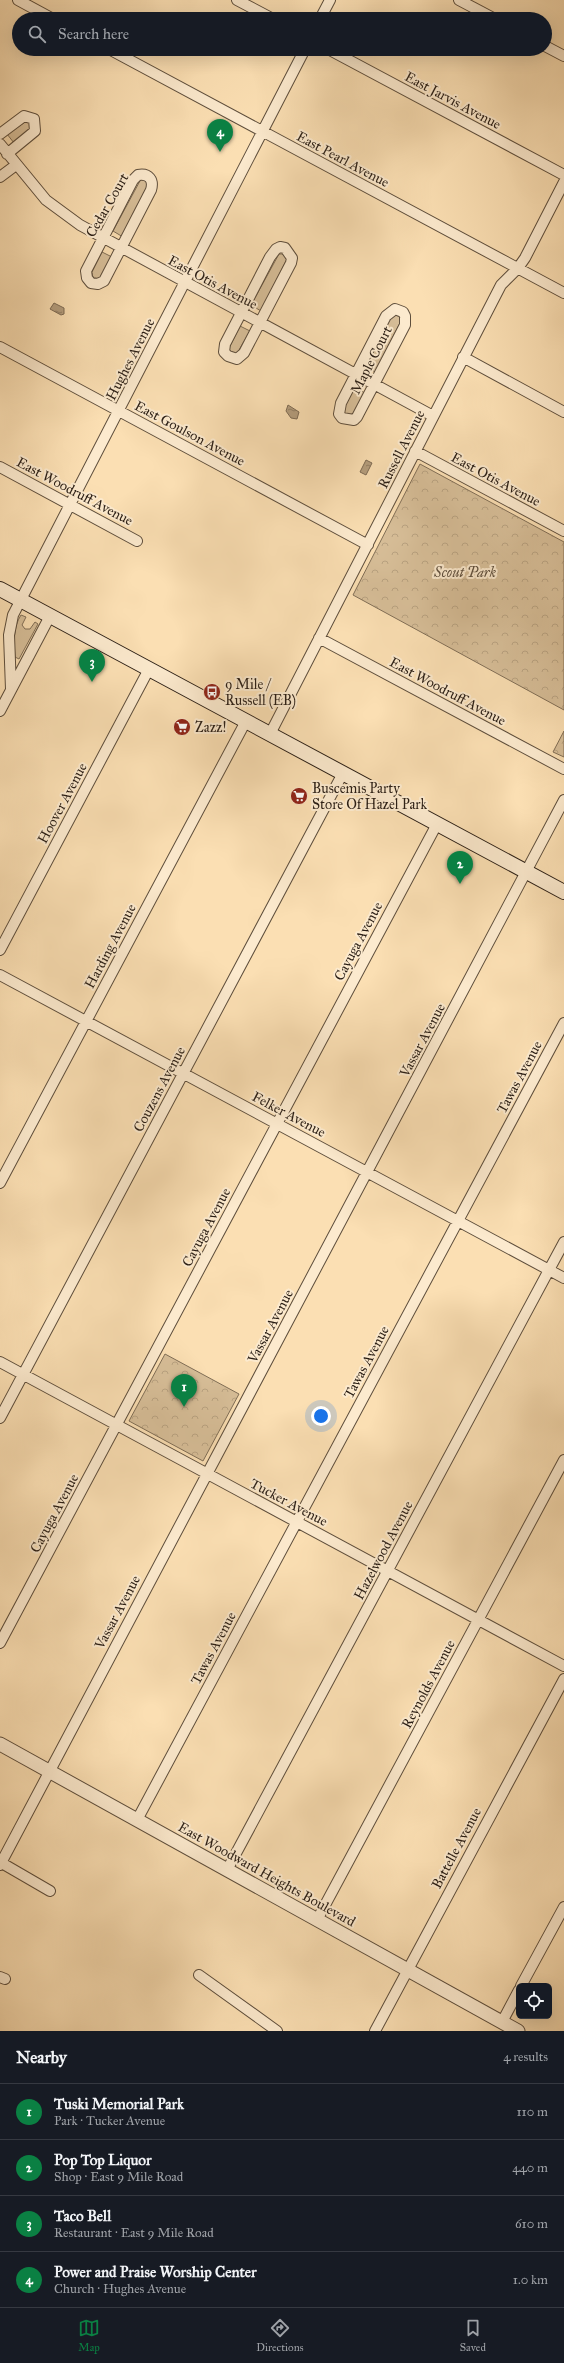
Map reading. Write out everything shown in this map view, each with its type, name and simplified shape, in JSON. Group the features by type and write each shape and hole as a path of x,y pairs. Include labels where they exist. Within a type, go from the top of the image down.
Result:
{"main road":[{"path":"0,589 564,892"}],"street":[{"path":"18,0 40,12"},
{"path":"237,0 260,12"},
{"path":"324,12 330,0"},
{"path":"459,0 482,12"},
{"path":"552,50 564,56"},
{"name":"East Pearl Avenue","path":"122,56 564,293"},
{"name":"Hughes Avenue","path":"11,689 9,635 12,619 301,56"},
{"name":"East Jarvis Avenue","path":"341,56 564,175"},
{"path":"0,134 24,116 34,119 35,131 3,149"},
{"name":"East Otis Avenue","path":"3,149 46,200 69,218 103,239 433,416"},
{"path":"0,177 16,165"},
{"name":"Cedar Court","path":"146,175 152,180 151,190 104,281 98,284 91,283 87,278 86,271 103,239 133,180 138,176 146,175"},
{"name":"Russell Avenue","path":"270,734 501,285 518,268 564,182"},
{"path":"280,247 285,248 292,258 291,263 240,357 237,359 228,356 224,348 241,313 272,253 280,247"},
{"name":"Maple Court","path":"395,309 402,312 406,316 405,325 357,417 354,420 342,418 338,409 356,374 388,313 395,309"},
{"name":"East Goulson Avenue","path":"0,347 368,544"},
{"path":"463,357 564,412"},
{"name":"East Otis Avenue","path":"415,451 564,531"},
{"name":"East Woodruff Avenue","path":"0,467 138,541"},
{"name":"Hughes Avenue","path":"0,711 50,616"},
{"name":"East Woodruff Avenue","path":"319,638 564,770"},
{"name":"Hoover Avenue","path":"0,950 149,669"},
{"name":"Harding Avenue","path":"0,1183 246,721"},
{"name":"Couzens Avenue","path":"0,1418 343,773"},
{"name":"Vassar Avenue","path":"0,1863 564,800"},
{"name":"Cayuga Avenue","path":"0,1643 437,824"},
{"name":"Felker Avenue","path":"0,975 564,1278"},
{"name":"Tawas Avenue","path":"137,1820 564,1023"},
{"name":"Hazelwood Avenue","path":"227,1870 564,1242"},
{"name":"Tucker Avenue","path":"0,1362 564,1666"},
{"name":"Reynolds Avenue","path":"318,1920 564,1460"},
{"name":"Battelle Avenue","path":"375,2031 564,1678"},
{"name":"East Woodward Heights Boulevard","path":"0,1744 518,2031"},
{"path":"0,1863 50,1891"},
{"path":"523,1983 564,1907"},
{"path":"199,1975 263,2023 278,2031"},
{"path":"502,2022 516,1996"}],"green space":[{"path":"28,120 32,127 14,143 7,134"},
{"path":"141,179 145,180 149,184 123,237 113,231"},
{"path":"102,252 112,257 100,280 93,279 92,272"},
{"path":"279,254 283,254 287,259 261,311 251,305"},
{"path":"395,315 400,317 400,323 375,372 365,366 390,318"},
{"path":"240,326 250,331 236,355 229,351 229,348"},
{"path":"354,387 365,393 352,415 346,415 343,409"},
{"name":"Scout Park","path":"420,464 564,542 564,710 353,595"},
{"path":"21,615 26,617 22,625 25,629 30,629 35,622 38,624 19,659 15,657 14,641 15,630"},
{"path":"564,731 564,757 553,752"},
{"path":"165,1354 239,1394 203,1461 129,1421"}],"water":[{"path":"54,303 64,308 64,314 61,315 50,309"},
{"path":"288,405 299,412 297,419 291,418 286,411"},
{"path":"366,460 372,463 366,475 360,472"}],"place":[{"name":"Power and Praise Worship Center","path":"220,152"},
{"name":"Taco Bell","path":"92,682"},
{"name":"9 Mile / Russell (EB)","path":"212,692"},
{"name":"Zazz!","path":"182,727"},
{"name":"Buscemis Party Store Of Hazel Park","path":"299,796"},
{"name":"Pop Top Liquor","path":"460,884"},
{"name":"Tuski Memorial Park","path":"184,1407"}]}
